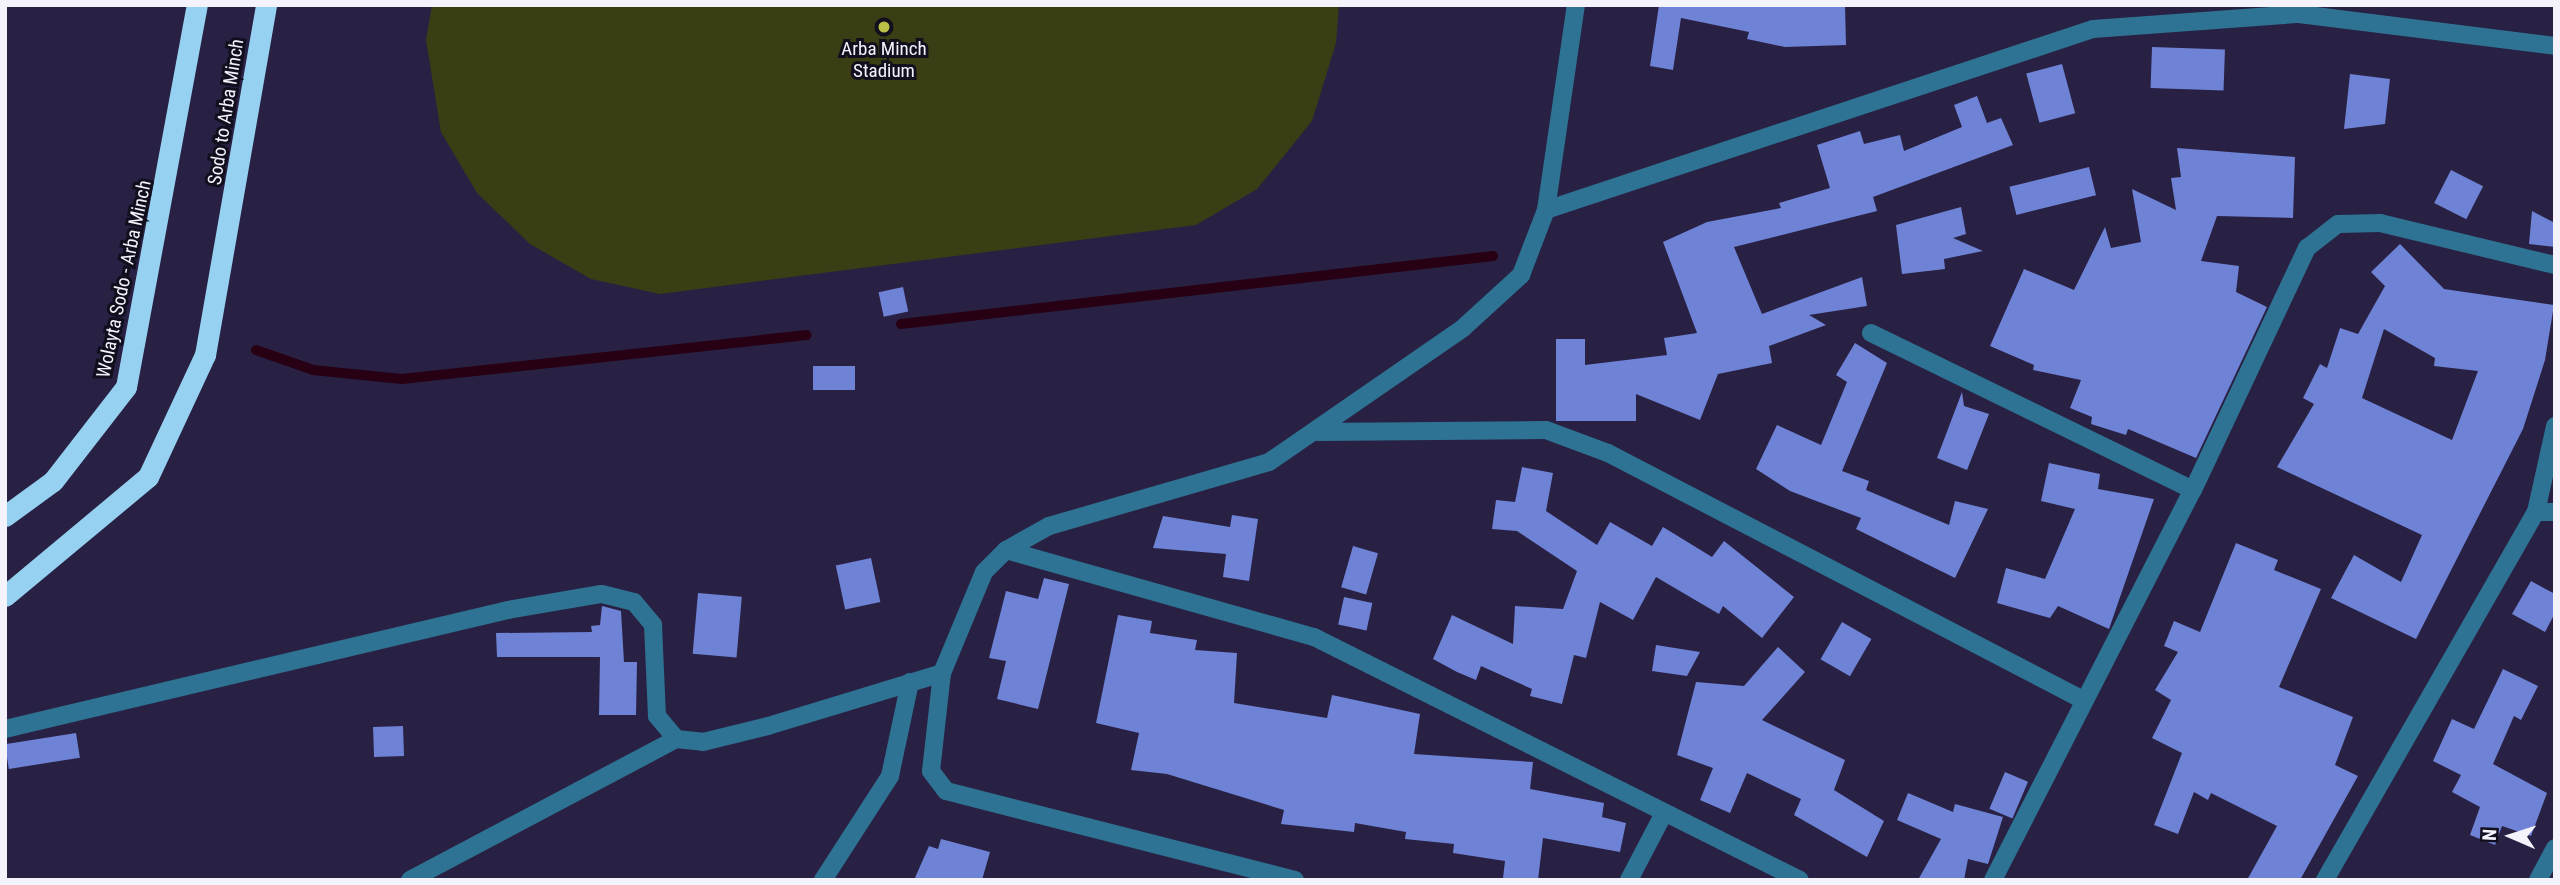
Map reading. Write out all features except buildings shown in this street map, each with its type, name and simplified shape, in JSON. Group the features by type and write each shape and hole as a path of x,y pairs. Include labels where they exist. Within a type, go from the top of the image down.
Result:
{"highway":[{"name":"Wolayta Sodo - Arba Minch","path":"5,516 53,481 126,387 197,5"},
{"name":"Sodo to Arba Minch","path":"5,596 148,477 205,355 230,225 266,5"}],"street":[{"path":"1295,880 946,791 931,771 942,673 984,572 1006,550 1049,526 1269,462 1317,432 1463,328 1521,275 1546,210 1576,5"},
{"path":"1546,210 2093,30 2300,14 2555,46"},
{"path":"1993,880 2193,490 2307,248 2337,224 2380,223 2555,265"},
{"path":"1871,333 2193,490"},
{"path":"2325,880 2536,512 2555,426"},
{"path":"1317,432 1546,430 1608,453 2083,700"},
{"path":"2536,512 2555,512"},
{"path":"1006,550 1314,637 1800,880"},
{"path":"5,729 508,610 602,594 634,602 653,625 657,716 676,739"},
{"path":"410,880 676,739 703,742 942,673"},
{"path":"823,880 890,776 910,682"},
{"path":"1629,880 1664,813"},
{"path":"2539,880 2555,848"}],"green space":[{"path":"432,5 1339,5 1336,43 1312,121 1257,189 1196,225 660,294 591,279 530,244 477,193 441,132 426,40"}],"waterway":[{"path":"901,324 1493,256"},
{"path":"256,350 313,370 402,379 807,335"}],"place":[{"name":"Arba Minch Stadium","path":"884,27"}]}
